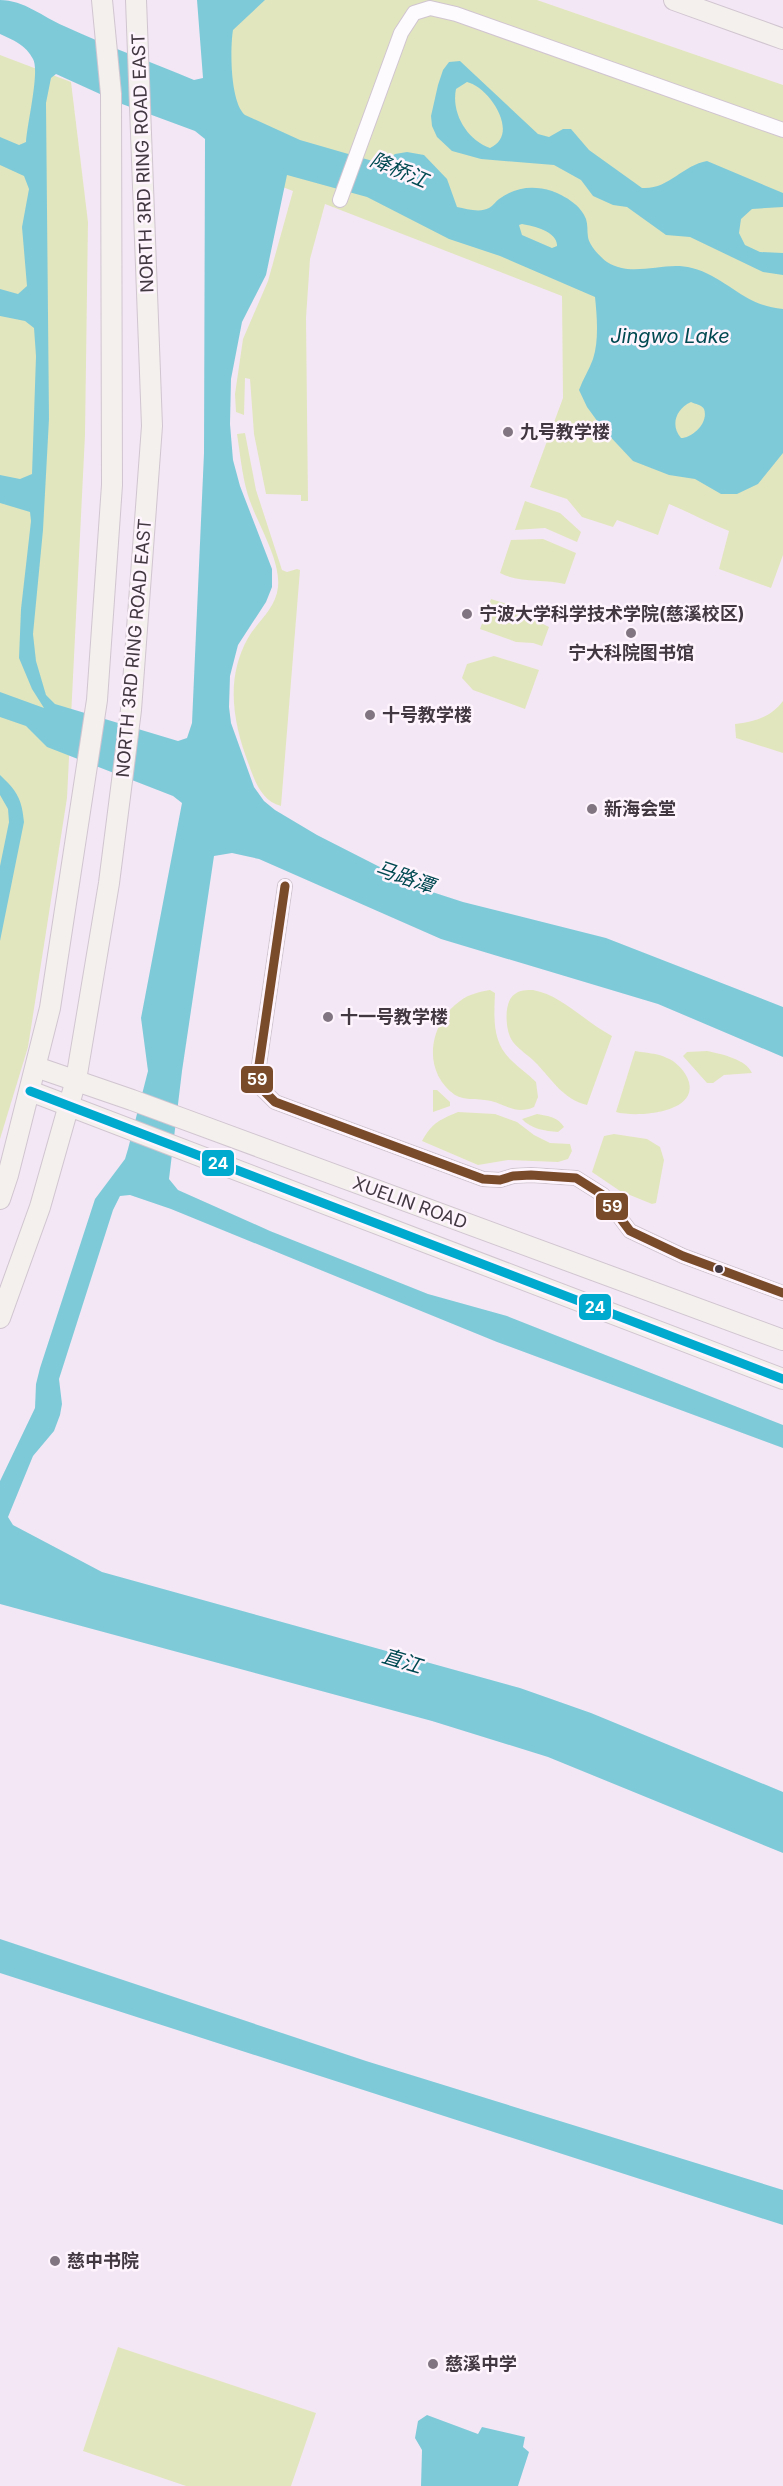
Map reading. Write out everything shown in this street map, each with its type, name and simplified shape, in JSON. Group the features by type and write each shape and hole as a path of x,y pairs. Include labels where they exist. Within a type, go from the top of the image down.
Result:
{"main road":[{"name":"NORTH 3RD RING ROAD EAST","path":"0,1199 47,1023 59,958 97,700 112,485 111,94 102,0"},
{"name":"NORTH 3RD RING ROAD EAST","path":"0,1318 40,1207 76,1080 109,883 131,710 152,426 136,0"},
{"path":"674,0 783,39"},
{"name":"XUELIN ROAD","path":"36,1067 132,1100 783,1340"},
{"name":"XUELIN ROAD","path":"30,1091 783,1378"}],"street":[{"path":"340,200 401,33 414,13 430,8 456,14 783,130"},
{"path":"285,886 257,1079 260,1087 275,1102 483,1179 500,1180 513,1176 531,1175 576,1178 603,1195 630,1231 683,1256 783,1293"}],"green space":[{"path":"206,0 537,0 783,85 783,555 771,588 719,569 729,531 669,504 658,535 617,520 613,527 582,517 567,499 530,487 563,398 562,296 325,204 310,259 306,318 308,501 301,501 301,495 266,494 254,434 250,379 245,378 244,415 236,412 235,394 243,339 268,281 293,191 213,160"},
{"path":"0,55 71,82 88,222 85,435 67,798 28,1047 0,1139"},
{"path":"245,433 256,490 282,570 287,572 300,570 281,806 274,804 264,795 254,778 243,749 234,701 236,669 241,654 248,638 274,601 278,587 276,564 251,503 242,471 237,434"},
{"path":"525,501 560,513 581,532 577,542 545,528 515,530"},
{"path":"543,539 576,553 565,584 523,580 500,573 511,540"},
{"path":"491,599 523,609 549,627 542,646 516,642 480,629"},
{"path":"494,656 539,670 525,709 473,690 462,678 467,664"},
{"path":"783,701 783,753 736,738 735,724 762,718"},
{"path":"490,990 495,993 495,1020 500,1045 511,1060 536,1082 538,1097 534,1107 517,1110 491,1101 459,1097 444,1085 437,1073 433,1061 433,1047 441,1022 449,1010 463,999"},
{"path":"523,990 533,990 554,997 612,1036 587,1105 565,1094 510,1037 506,1017 508,1003 517,993"},
{"path":"635,1051 663,1056 673,1061 687,1077 690,1089 686,1098 678,1105 652,1113 616,1112"},
{"path":"707,1051 739,1061 752,1073 724,1075 713,1083 707,1083 683,1056 687,1052"},
{"path":"433,1090 437,1090 450,1102 450,1106 433,1112"},
{"path":"458,1112 495,1114 517,1122 534,1135 550,1143 570,1144 572,1151 568,1159 558,1162 508,1160 478,1165 422,1141 437,1123"},
{"path":"537,1114 556,1119 564,1127 558,1132 543,1130 522,1119"},
{"path":"614,1134 647,1139 660,1147 664,1160 656,1203 652,1204 620,1191 592,1172 604,1136"},
{"path":"118,2347 316,2413 291,2486 186,2486 83,2451"}],"water":[{"path":"0,0 9,1 194,80 203,78 197,0 265,0 233,30 234,87 236,99 245,115 300,140 383,164 395,154 407,152 424,155 447,179 457,207 482,210 490,207 505,195 524,188 552,191 567,198 584,214 590,244 607,262 628,269 671,266 692,268 704,272 757,303 783,309 783,453 758,484 737,494 721,494 695,479 669,475 633,461 603,429 587,407 579,390 595,352 597,328 595,297 500,256 449,239 367,197 287,175 266,275 242,322 231,379 230,424 233,460 240,486 272,569 272,587 266,602 238,645 230,676 231,723 254,787 264,801 275,810 317,835 423,889 463,902 606,938 783,1007 783,1057 658,1004 441,939 259,859 232,853 214,856 182,1071 169,1179 178,1190 270,1231 428,1294 507,1316 783,1425 783,1448 497,1342 171,1209 130,1195 120,1196 113,1210 59,1379 62,1404 54,1431 33,1456 8,1517 13,1525 102,1572 520,1688 591,1713 783,1792 783,1853 548,1757 432,1721 0,1604 0,1481 35,1408 36,1384 40,1368 95,1199 125,1159 128,1149 148,1071 141,1018 182,803 173,796 47,747 26,726 0,717 0,692 44,708 32,689 19,658 30,512 0,503 0,475 20,479 32,474 36,356 34,328 25,321 0,316 0,289 18,294 27,286 22,227 29,189 24,176 0,165 0,137 19,145 26,142 35,65 30,54 23,47 0,34","holes":["56,74 122,104 195,131 205,139 204,453 192,723 187,738 178,741 55,704 46,695 36,661 33,634 43,530 49,419 46,103 51,78","519,225 550,233 557,246 552,248 522,235","691,402 700,406 704,409 705,414 698,429 681,438 675,423 678,413"]},
{"path":"460,61 538,134 549,137 563,129 571,129 589,150 642,188 660,185 690,167 707,161 783,193 783,207 752,209 741,219 739,233 745,245 760,252 783,253 783,275 763,272 690,237 666,235 627,207 613,205 593,196 581,180 554,165 481,159 452,151 437,137 431,116 443,70 449,62","holes":["467,82 476,86 492,101 502,122 503,132 499,141 490,148 474,139 458,116 456,89"]},
{"path":"0,775 18,796 24,822 0,941 0,866 9,822 8,809 0,795"},
{"path":"0,1939 366,2061 783,2190 783,2225 0,1973"},
{"path":"427,2415 478,2434 482,2427 525,2437 523,2447 529,2452 518,2486 421,2486 422,2450 415,2438 418,2421"}],"transit line":[{"name":"59","path":"285,886 257,1079 260,1087 275,1102 483,1179 500,1180 513,1176 531,1175 576,1178 603,1195 630,1231 683,1256 783,1293"},
{"name":"24","path":"30,1091 783,1379"}],"place":[{"name":"九号教学楼","path":"508,432"},
{"name":"宁波大学科学技术学院(慈溪校区)","path":"467,614"},
{"name":"宁大科院图书馆","path":"631,633"},
{"name":"十号教学楼","path":"370,715"},
{"name":"新海会堂","path":"592,809"},
{"name":"十一号教学楼","path":"328,1017"},
{"name":"慈中书院","path":"55,2261"},
{"name":"慈溪中学","path":"433,2364"}],"water label":[{"name":"降桥江","path":"399,170"},
{"name":"Jingwo Lake","path":"670,336"},
{"name":"马路潭","path":"405,877"},
{"name":"直江","path":"402,1661"}]}
